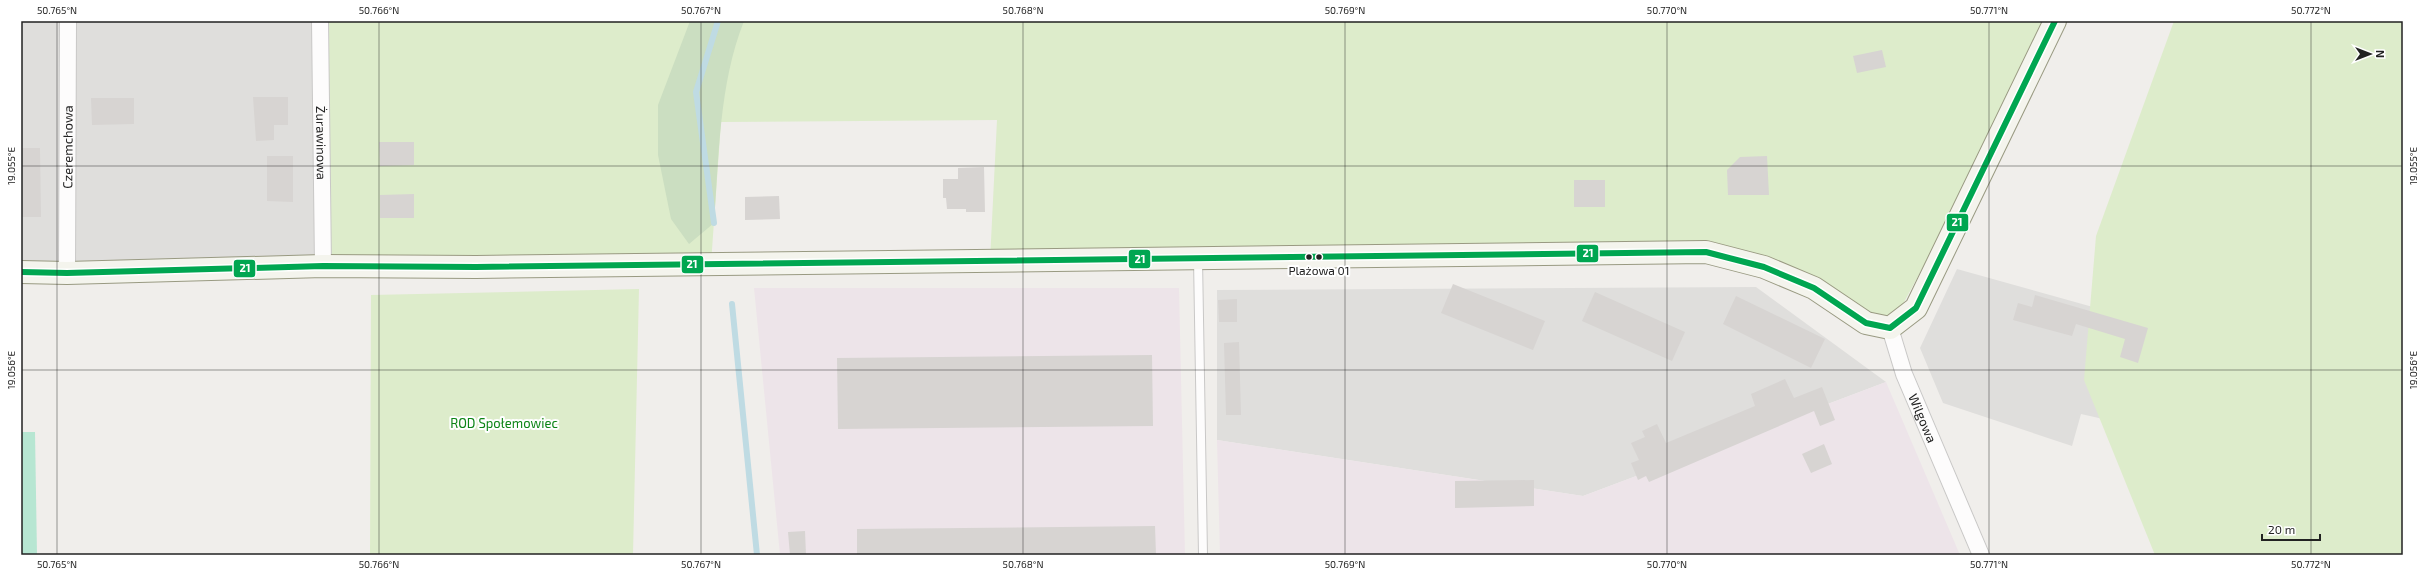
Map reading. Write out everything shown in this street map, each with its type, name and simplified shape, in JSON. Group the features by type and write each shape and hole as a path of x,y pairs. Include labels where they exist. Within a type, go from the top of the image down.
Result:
{"street":[{"name":"Czeremchowa","path":"67,273 68,21"},
{"name":"Żurawinowa","path":"320,21 323,266"},
{"path":"21,272 67,273 323,266 476,267 1706,252 1764,267 1814,288 1844,306 1866,323 1890,328 1916,308 2055,21"},
{"name":"Wilgowa","path":"1890,328 1904,374 1981,555"}],"lane":[{"path":"1198,258 1203,555"}],"shaded area":[{"path":"21,21 324,21 324,267 21,272"},
{"path":"1957,269 2161,326 2130,425 2081,414 2072,446 1943,403 1920,348"},
{"path":"1756,287 1886,382 1583,496 1217,440 1217,290"},
{"path":"754,288 1179,288 1185,555 780,555"},
{"path":"1886,382 1960,555 1220,555 1217,440 1583,496"}],"green space":[{"path":"320,21 2053,21 2037,57 1890,328 1844,306 1706,252 990,261 997,120 721,122 711,264 323,266"},
{"path":"690,21 744,21 729,70 725,95 719,146 714,223 689,244 671,219 658,155 658,105"},
{"path":"2174,21 2403,21 2403,555 2155,555 2084,380 2096,236"},
{"name":"ROD Społemowiec","path":"639,289 633,555 370,555 371,295"},
{"path":"21,432 35,432 37,555 21,555"}],"building":[{"path":"1882,50 1886,67 1857,73 1853,56"},
{"path":"253,97 288,97 288,125 274,125 274,140 256,141"},
{"path":"91,98 134,98 134,124 92,125"},
{"path":"379,142 414,142 414,165 380,166"},
{"path":"21,148 40,148 41,217 21,217"},
{"path":"267,156 293,156 293,202 267,201"},
{"path":"1767,156 1769,195 1728,195 1727,170 1740,157"},
{"path":"984,167 985,212 966,212 966,209 947,209 946,198 943,198 943,179 958,179 958,168"},
{"path":"1574,180 1605,180 1605,207 1574,207"},
{"path":"414,194 414,218 380,218 380,195"},
{"path":"779,196 780,219 745,220 745,197"},
{"path":"1453,284 1545,321 1533,350 1441,313"},
{"path":"1595,292 1685,332 1672,361 1582,321"},
{"path":"2035,295 2148,328 2138,363 2120,357 2125,339 2076,324 2072,336 2013,320 2018,303 2032,307"},
{"path":"1736,296 1825,339 1811,368 1723,324"},
{"path":"1237,299 1237,322 1219,322 1218,300"},
{"path":"1239,342 1241,415 1226,415 1224,343"},
{"path":"1152,355 1153,426 838,429 837,358"},
{"path":"1785,379 1794,398 1822,387 1835,420 1820,426 1814,411 1649,482 1646,476 1638,480 1631,463 1639,460 1631,443 1645,437 1642,431 1657,424 1666,443 1755,406 1751,394"},
{"path":"1824,444 1832,464 1811,473 1802,454"},
{"path":"1534,480 1534,506 1455,508 1455,481"},
{"path":"1155,526 1156,555 857,555 857,529"},
{"path":"805,531 806,555 790,555 788,532"}],"waterway":[{"path":"714,223 696,92 718,21"},
{"path":"732,304 757,555"}],"transit line":[{"name":"21","path":"21,272 67,273 323,266 476,267 1706,252 1764,267 1814,288 1866,323 1890,328 1916,308 2055,21"}],"place":[{"name":"Plażowa 01","path":"1319,257"}]}
